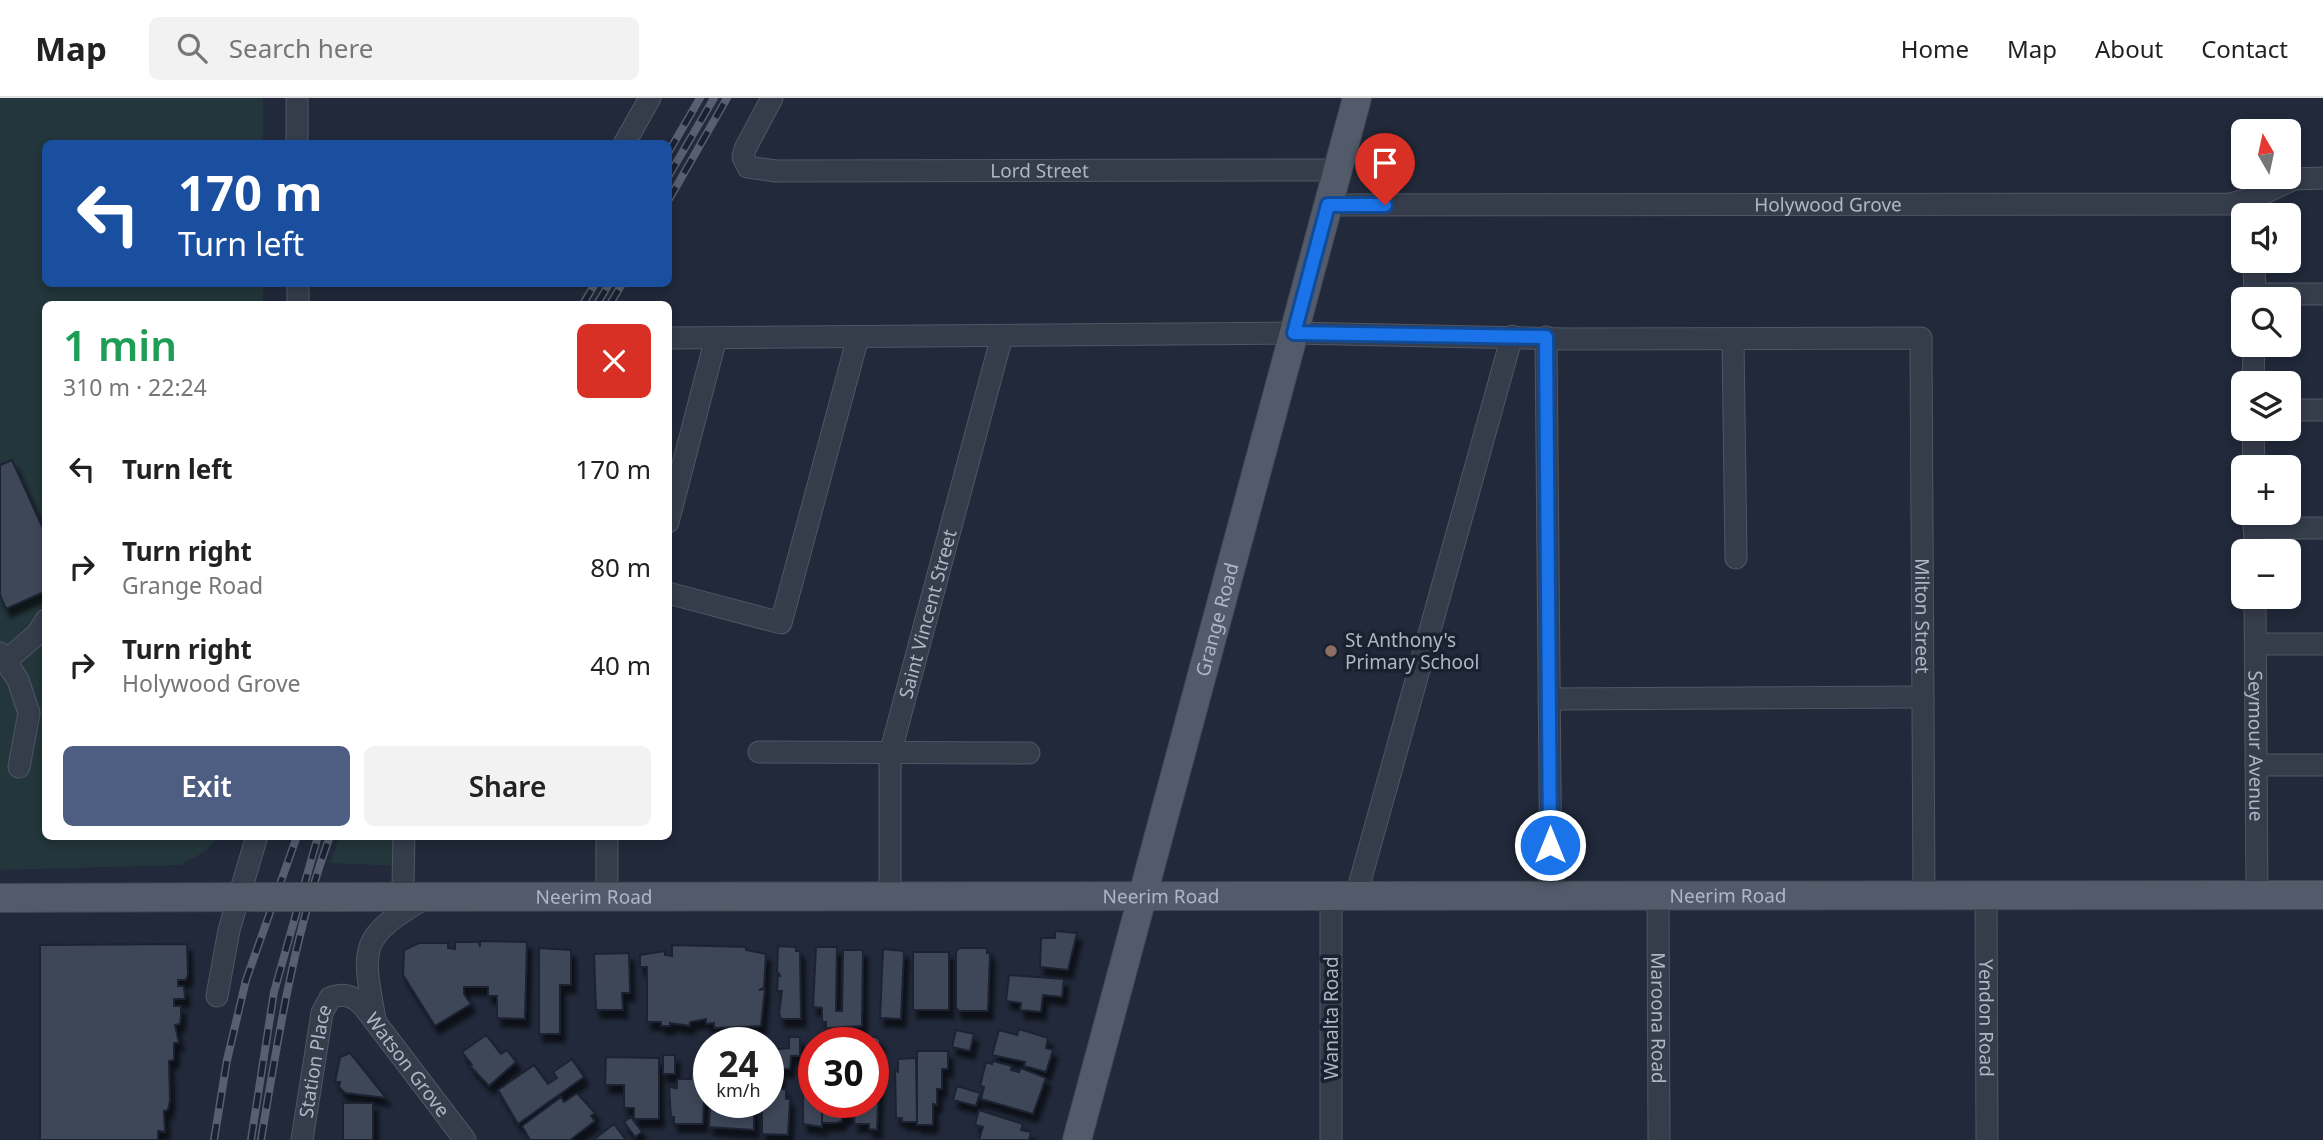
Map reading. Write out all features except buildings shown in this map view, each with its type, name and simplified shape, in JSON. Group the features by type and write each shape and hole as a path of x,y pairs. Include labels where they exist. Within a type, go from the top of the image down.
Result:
{"main road":[{"name":"Grange Road","path":"1077,1140 1357,98"},
{"name":"Neerim Road","path":"0,898 323,897 415,890 607,897 2323,895"}],"street":[{"path":"297,98 298,140"},
{"path":"626,140 650,98"},
{"name":"Lord Street","path":"772,98 749,140 743,157 744,165 776,171 1338,170"},
{"name":"Holywood Grove","path":"2260,203 2294,179 2323,178"},
{"name":"Holywood Grove","path":"1328,205 2231,204"},
{"path":"2301,295 2323,294"},
{"path":"672,338 1294,333 1733,340 1736,558"},
{"name":"Saint Vincent Street","path":"890,896 890,754 1002,336"},
{"name":"Wanalta Road","path":"1331,1140 1344,896 1512,336"},
{"path":"672,594 781,623 858,337"},
{"path":"1546,337 1551,896"},
{"path":"672,507 716,338"},
{"name":"Milton Street","path":"1733,340 1921,338 1924,896"},
{"path":"2301,410 2323,410"},
{"path":"2297,525 2323,528"},
{"name":"Seymour Avenue","path":"2255,609 2257,895"},
{"path":"19,767 29,713 18,680 3,657 37,634 42,626"},
{"path":"2256,644 2323,644"},
{"path":"1549,699 1923,696"},
{"path":"759,752 1029,753"},
{"path":"2256,765 2323,765"},
{"path":"217,996 252,897 257,840"},
{"path":"376,1023 366,964 372,939 415,890 405,840"},
{"path":"607,840 607,897"},
{"name":"Yendon Road","path":"1986,896 1987,1140"},
{"name":"Maroona Road","path":"1658,897 1659,1140"},
{"name":"Watson Grove","path":"346,995 359,1001 465,1140"},
{"name":"Station Place","path":"302,1140 322,1013 330,998 346,995"},
{"path":"441,1109 441,1140"}],"green space":[{"path":"0,98 263,98 263,140 42,140 42,287 263,287 263,301 42,301 42,840 217,840 204,852 181,865 0,870"},
{"path":"339,840 399,840 399,866 330,863"}],"railway":[{"path":"672,146 700,98"},
{"path":"672,170 714,98"},
{"path":"672,194 727,98"},
{"path":"585,301 593,287"},
{"path":"599,301 607,287"},
{"path":"612,301 620,287"},
{"path":"214,1140 227,1060 246,980 296,840"},
{"path":"251,1140 274,992 317,840"},
{"path":"261,1140 297,948 329,840"}],"place":[{"name":"St Anthony's Primary School","path":"1331,651"}],"route":[{"path":"1385,205 1328,205 1294,333 1546,337 1550,845"}]}
